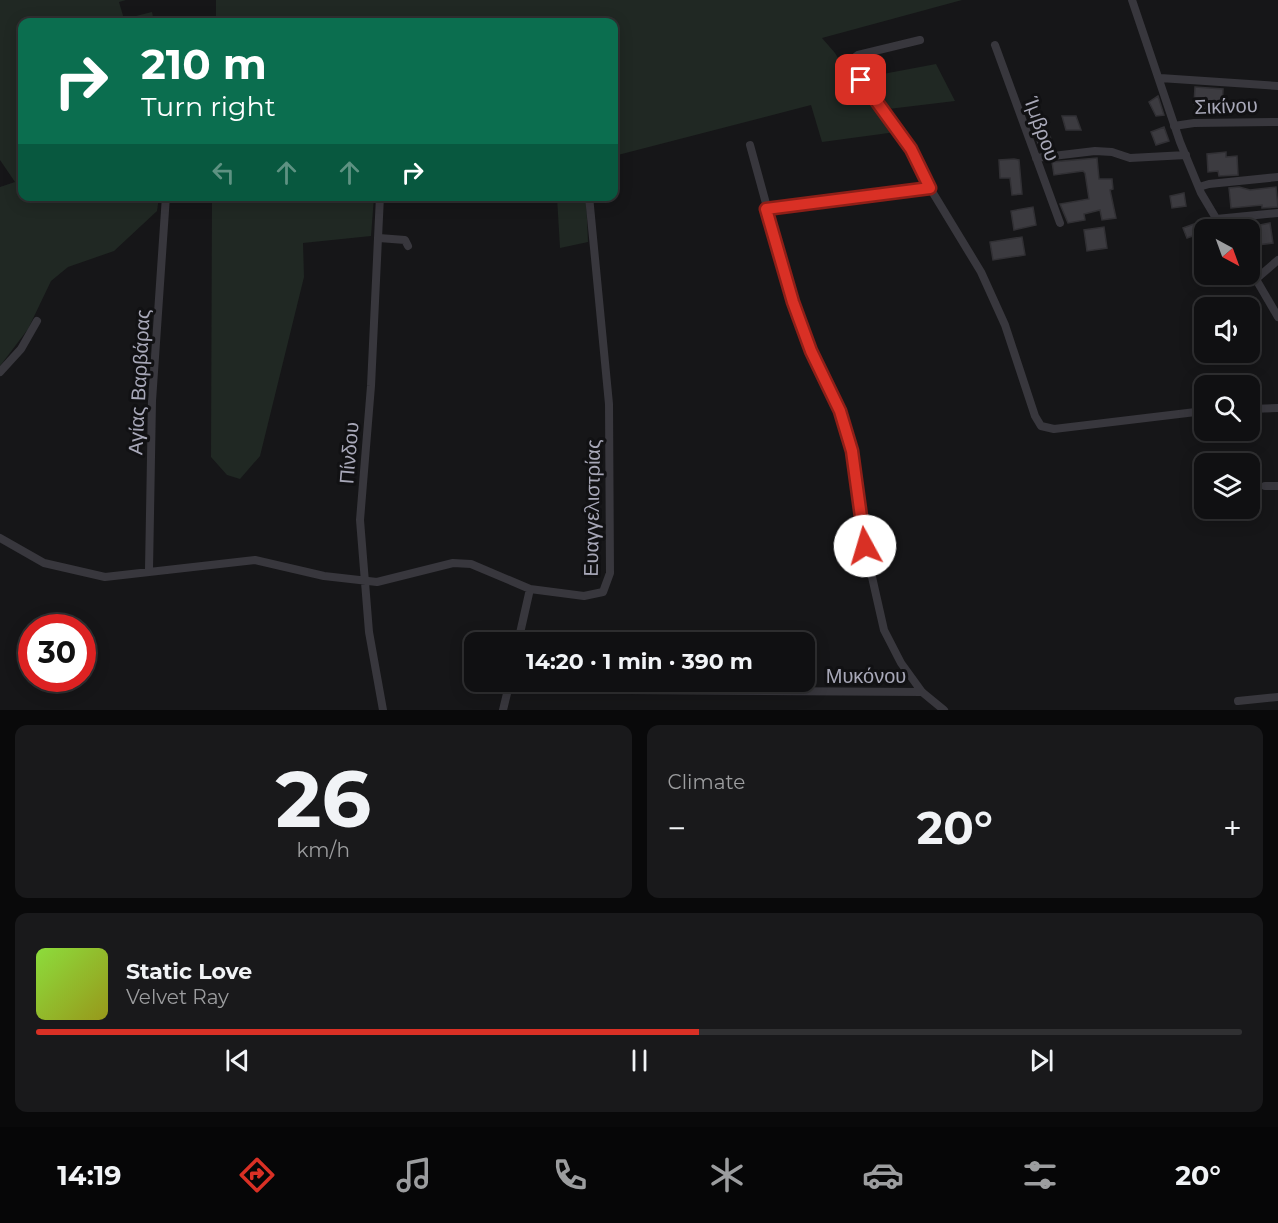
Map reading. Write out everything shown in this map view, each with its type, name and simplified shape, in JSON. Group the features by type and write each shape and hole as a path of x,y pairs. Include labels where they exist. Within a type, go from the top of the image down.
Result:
{"street":[{"path":"1132,0 1160,78 1174,126 1199,187 1216,219 1278,213"},
{"path":"920,40 858,55 850,61 850,65 911,149 930,188 981,272 1005,325 1035,416 1041,426 1054,429 1194,412"},
{"name":"Ίμβρου","path":"995,45 1060,223"},
{"path":"1160,78 1278,86"},
{"name":"Σικίνου","path":"1174,126 1194,123 1278,122"},
{"path":"750,145 793,302 811,351 840,411 852,451 865,546 884,630 900,663 922,693 944,710"},
{"path":"1036,158 1100,151 1130,158 1186,155"},
{"path":"1199,187 1278,177"},
{"path":"766,209 930,188"},
{"name":"Αγίας Βαρβάρας","path":"149,570 152,401 166,201"},
{"name":"Πίνδου","path":"380,201 360,520 369,632 383,710"},
{"name":"Ευαγγελιστρίας","path":"0,538 44,563 105,577 149,570 255,560 324,576 364,582 389,579 453,563 471,564 530,589 564,595 596,595 603,591 608,585 610,573 609,404 589,201"},
{"path":"379,238 405,240 408,246"},
{"path":"1260,276 1278,260"},
{"path":"1259,285 1278,317"},
{"path":"0,372 21,349 37,321"},
{"path":"1260,409 1278,408"},
{"path":"1265,486 1278,486"},
{"path":"520,632 530,589"},
{"path":"503,710 507,692"},
{"name":"Μυκόνου","path":"815,692 922,693"},
{"path":"1238,701 1278,697"}],"shaded area":[{"path":"0,0 126,0 119,2 124,18 18,18 18,201 158,201 157,211 114,251 68,267 51,281 28,329 0,366 0,187 15,182 0,160"},
{"path":"216,0 962,0 822,38 835,53 851,80 936,64 955,101 880,110 896,132 822,142 811,105 618,155 618,18 216,18"},
{"path":"152,12 153,18 128,18"},
{"path":"212,201 374,201 371,236 303,243 304,277 260,456 240,479 227,475 211,457"},
{"path":"557,201 586,201 588,242 560,248"}],"building":[{"path":"1195,87 1223,89 1222,110 1200,109 1200,105 1194,104"},
{"path":"1158,96 1164,115 1156,116 1149,102"},
{"path":"1062,116 1076,116 1081,130 1066,130"},
{"path":"1044,121 1051,139 1038,143 1031,125"},
{"path":"1164,127 1169,141 1156,145 1151,132"},
{"path":"1226,152 1226,157 1237,156 1238,175 1219,176 1218,171 1208,172 1207,154"},
{"path":"1097,158 1099,179 1112,179 1113,189 1110,190 1116,218 1102,220 1100,210 1084,214 1085,220 1068,223 1060,204 1089,199 1085,173 1083,171 1054,175 1052,162"},
{"path":"999,160 1019,160 1022,194 1012,195 1010,178 1000,178"},
{"path":"1239,187 1250,190 1276,187 1278,207 1262,208 1262,205 1231,208 1229,188"},
{"path":"1184,193 1186,206 1172,208 1170,196"},
{"path":"1033,207 1036,225 1014,230 1011,211"},
{"path":"1270,223 1273,243 1260,245 1260,225"},
{"path":"1194,224 1194,236 1187,238 1183,228"},
{"path":"1104,227 1107,248 1087,251 1084,230"},
{"path":"1022,237 1025,255 993,260 990,242"}],"route":[{"path":"861,80 911,149 930,188 766,209 793,302 811,351 840,411 852,451 865,546"}]}
